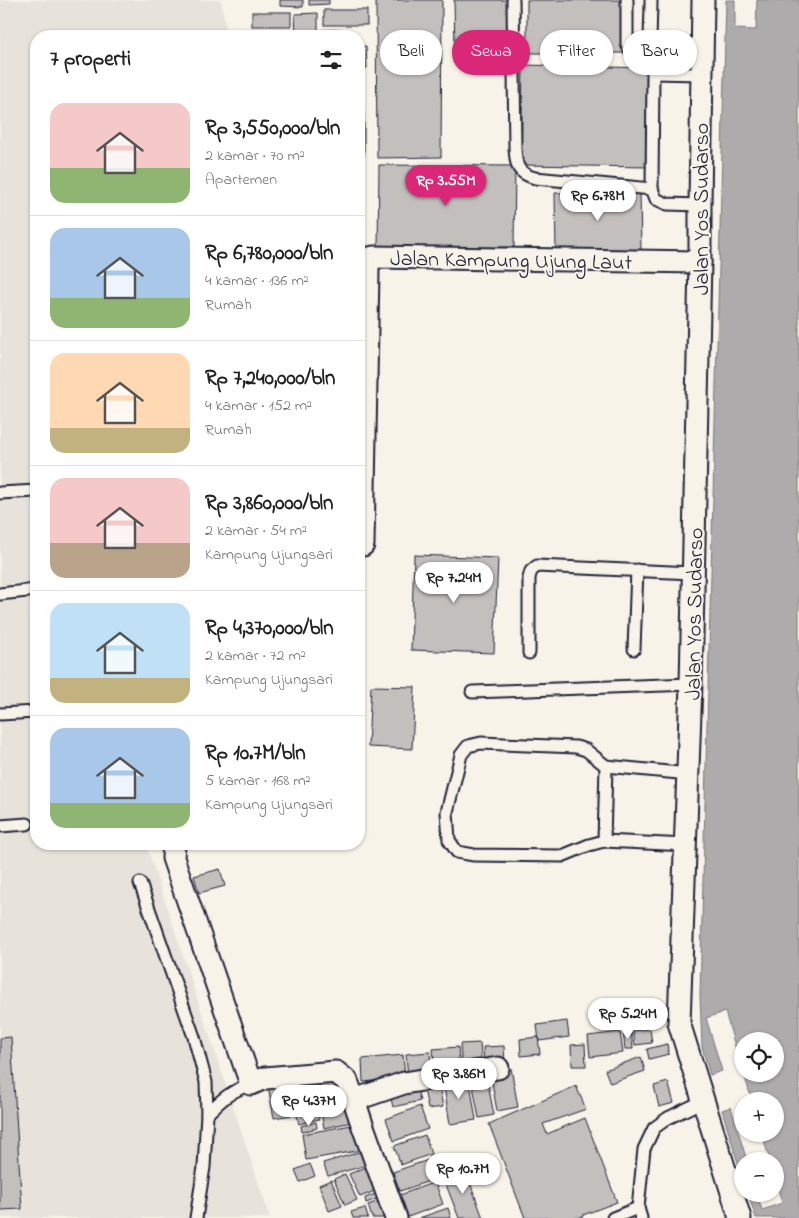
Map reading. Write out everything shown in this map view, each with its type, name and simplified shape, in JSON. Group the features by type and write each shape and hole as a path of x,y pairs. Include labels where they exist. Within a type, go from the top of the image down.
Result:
{"street":[{"name":"Jalan Yos Sudarso","path":"702,0 700,262 694,573 679,1023 740,1218"},
{"name":"Jalan Kampung Ujung Laut","path":"365,435 368,261 370,258 700,262"},
{"path":"174,850 173,858 251,1084 265,1078 336,1072 347,1082 396,1218"},
{"path":"354,1100 404,1083 498,1068"}],"lane":[{"path":"513,0 515,158 520,171 526,176 535,178 652,189"},
{"path":"627,0 627,30"},
{"path":"651,0 651,30"},
{"path":"697,74 701,74"},
{"path":"652,75 652,189 656,199 667,204 700,205"},
{"path":"0,493 30,491"},
{"path":"529,653 529,578 531,571 536,566 694,573"},
{"path":"634,649 637,570"},
{"path":"0,594 30,591"},
{"path":"472,692 691,684"},
{"path":"0,714 30,712"},
{"path":"686,845 604,841 562,856 474,855 457,852 449,840 447,812 461,755 468,746 481,743 576,747 586,750 606,766 688,774"},
{"path":"604,841 606,766"},
{"path":"0,826 27,824"},
{"path":"140,882 194,1036 206,1082 207,1114 204,1167 196,1218"},
{"path":"207,1114 236,1089 251,1084"},
{"path":"613,1218 640,1213 644,1149 654,1128 668,1118 703,1101"}],"shaded area":[{"path":"0,0 221,0 226,30 30,30 30,850 148,850 270,1218 0,1218"},
{"path":"726,0 735,0 735,29 756,30 757,0 799,0 799,1218 756,1218 751,1202 760,1202 762,1210 784,1202 784,1152 767,1152 764,1142 784,1142 784,1092 749,1092 746,1082 784,1082 784,1032 734,1032 734,1043 725,1012 706,1018 722,1071 710,1075 702,1047 700,995"},
{"path":"731,1107 734,1117 734,1142 741,1142 744,1152 735,1152 722,1110"}],"building":[{"path":"280,0 303,0 303,7 280,6"},
{"path":"309,0 329,0 329,4 309,5"},
{"path":"376,0 442,0 442,30 380,30 380,75 442,75 441,157 377,158"},
{"path":"454,0 507,0 507,30 455,30"},
{"path":"527,0 626,0 626,30 623,30 623,53 613,53 613,30 540,30 540,53 530,53 530,30 527,30"},
{"path":"324,10 367,10 367,25 324,25"},
{"path":"252,12 291,12 291,26 252,26"},
{"path":"318,13 318,30 296,30 295,14"},
{"path":"366,46 367,68 365,68"},
{"path":"530,65 540,65 540,75 613,75 613,67 623,67 623,75 650,75 649,167 521,165 523,75 530,75"},
{"path":"379,165 515,166 514,247 378,249"},
{"path":"640,192 641,251 556,252 555,193"},
{"path":"414,555 498,558 494,653 411,650"},
{"path":"371,686 415,687 412,749 368,747"},
{"path":"220,869 225,886 199,893 194,876"},
{"path":"567,1021 569,1037 539,1041 537,1025"},
{"path":"650,1029 652,1043 635,1045 633,1031"},
{"path":"631,1030 633,1049 625,1049 623,1031"},
{"path":"620,1032 623,1053 590,1057 588,1036"},
{"path":"11,1037 22,1209 0,1210 0,1038"},
{"path":"538,1037 540,1054 521,1056 520,1039"},
{"path":"480,1043 482,1068 462,1070 460,1044"},
{"path":"585,1044 586,1066 572,1066 571,1045"},
{"path":"667,1044 669,1054 649,1059 647,1049"},
{"path":"504,1046 505,1064 484,1065 483,1047"},
{"path":"458,1047 460,1070 435,1072 433,1049"},
{"path":"430,1052 432,1076 408,1078 406,1054"},
{"path":"403,1055 405,1078 363,1082 362,1059"},
{"path":"641,1057 645,1071 610,1083 605,1070"},
{"path":"511,1068 518,1107 497,1111 490,1071"},
{"path":"334,1074 341,1101 303,1109 297,1080"},
{"path":"469,1077 476,1120 450,1124 443,1081"},
{"path":"487,1079 494,1115 479,1118 472,1081"},
{"path":"438,1081 443,1107 428,1109 423,1084"},
{"path":"668,1082 674,1103 659,1107 654,1086"},
{"path":"287,1083 292,1115 274,1118 268,1086"},
{"path":"416,1084 420,1101 393,1107 389,1090"},
{"path":"576,1086 586,1109 543,1124 547,1134 585,1118 617,1202 578,1218 525,1218 489,1124"},
{"path":"352,1101 356,1121 324,1128 320,1107"},
{"path":"420,1106 428,1129 394,1141 386,1119"},
{"path":"317,1107 319,1119 299,1124 296,1112"},
{"path":"316,1122 317,1128 302,1132 301,1126"},
{"path":"357,1124 362,1150 306,1160 302,1134"},
{"path":"425,1135 431,1154 401,1165 394,1146"},
{"path":"363,1151 367,1165 328,1176 323,1163"},
{"path":"428,1160 435,1179 400,1191 393,1172"},
{"path":"310,1164 315,1176 300,1182 295,1170"},
{"path":"371,1165 382,1188 360,1197 349,1174"},
{"path":"465,1169 483,1218 459,1218 443,1177"},
{"path":"345,1174 357,1200 345,1205 334,1179"},
{"path":"331,1180 342,1206 329,1211 319,1185"},
{"path":"435,1182 443,1204 408,1217 400,1195"},
{"path":"383,1191 385,1196 366,1203 365,1198"},
{"path":"388,1198 394,1218 372,1218 368,1205"},
{"path":"365,1208 368,1218 353,1218 351,1212"},
{"path":"448,1208 451,1218 419,1218"}]}
